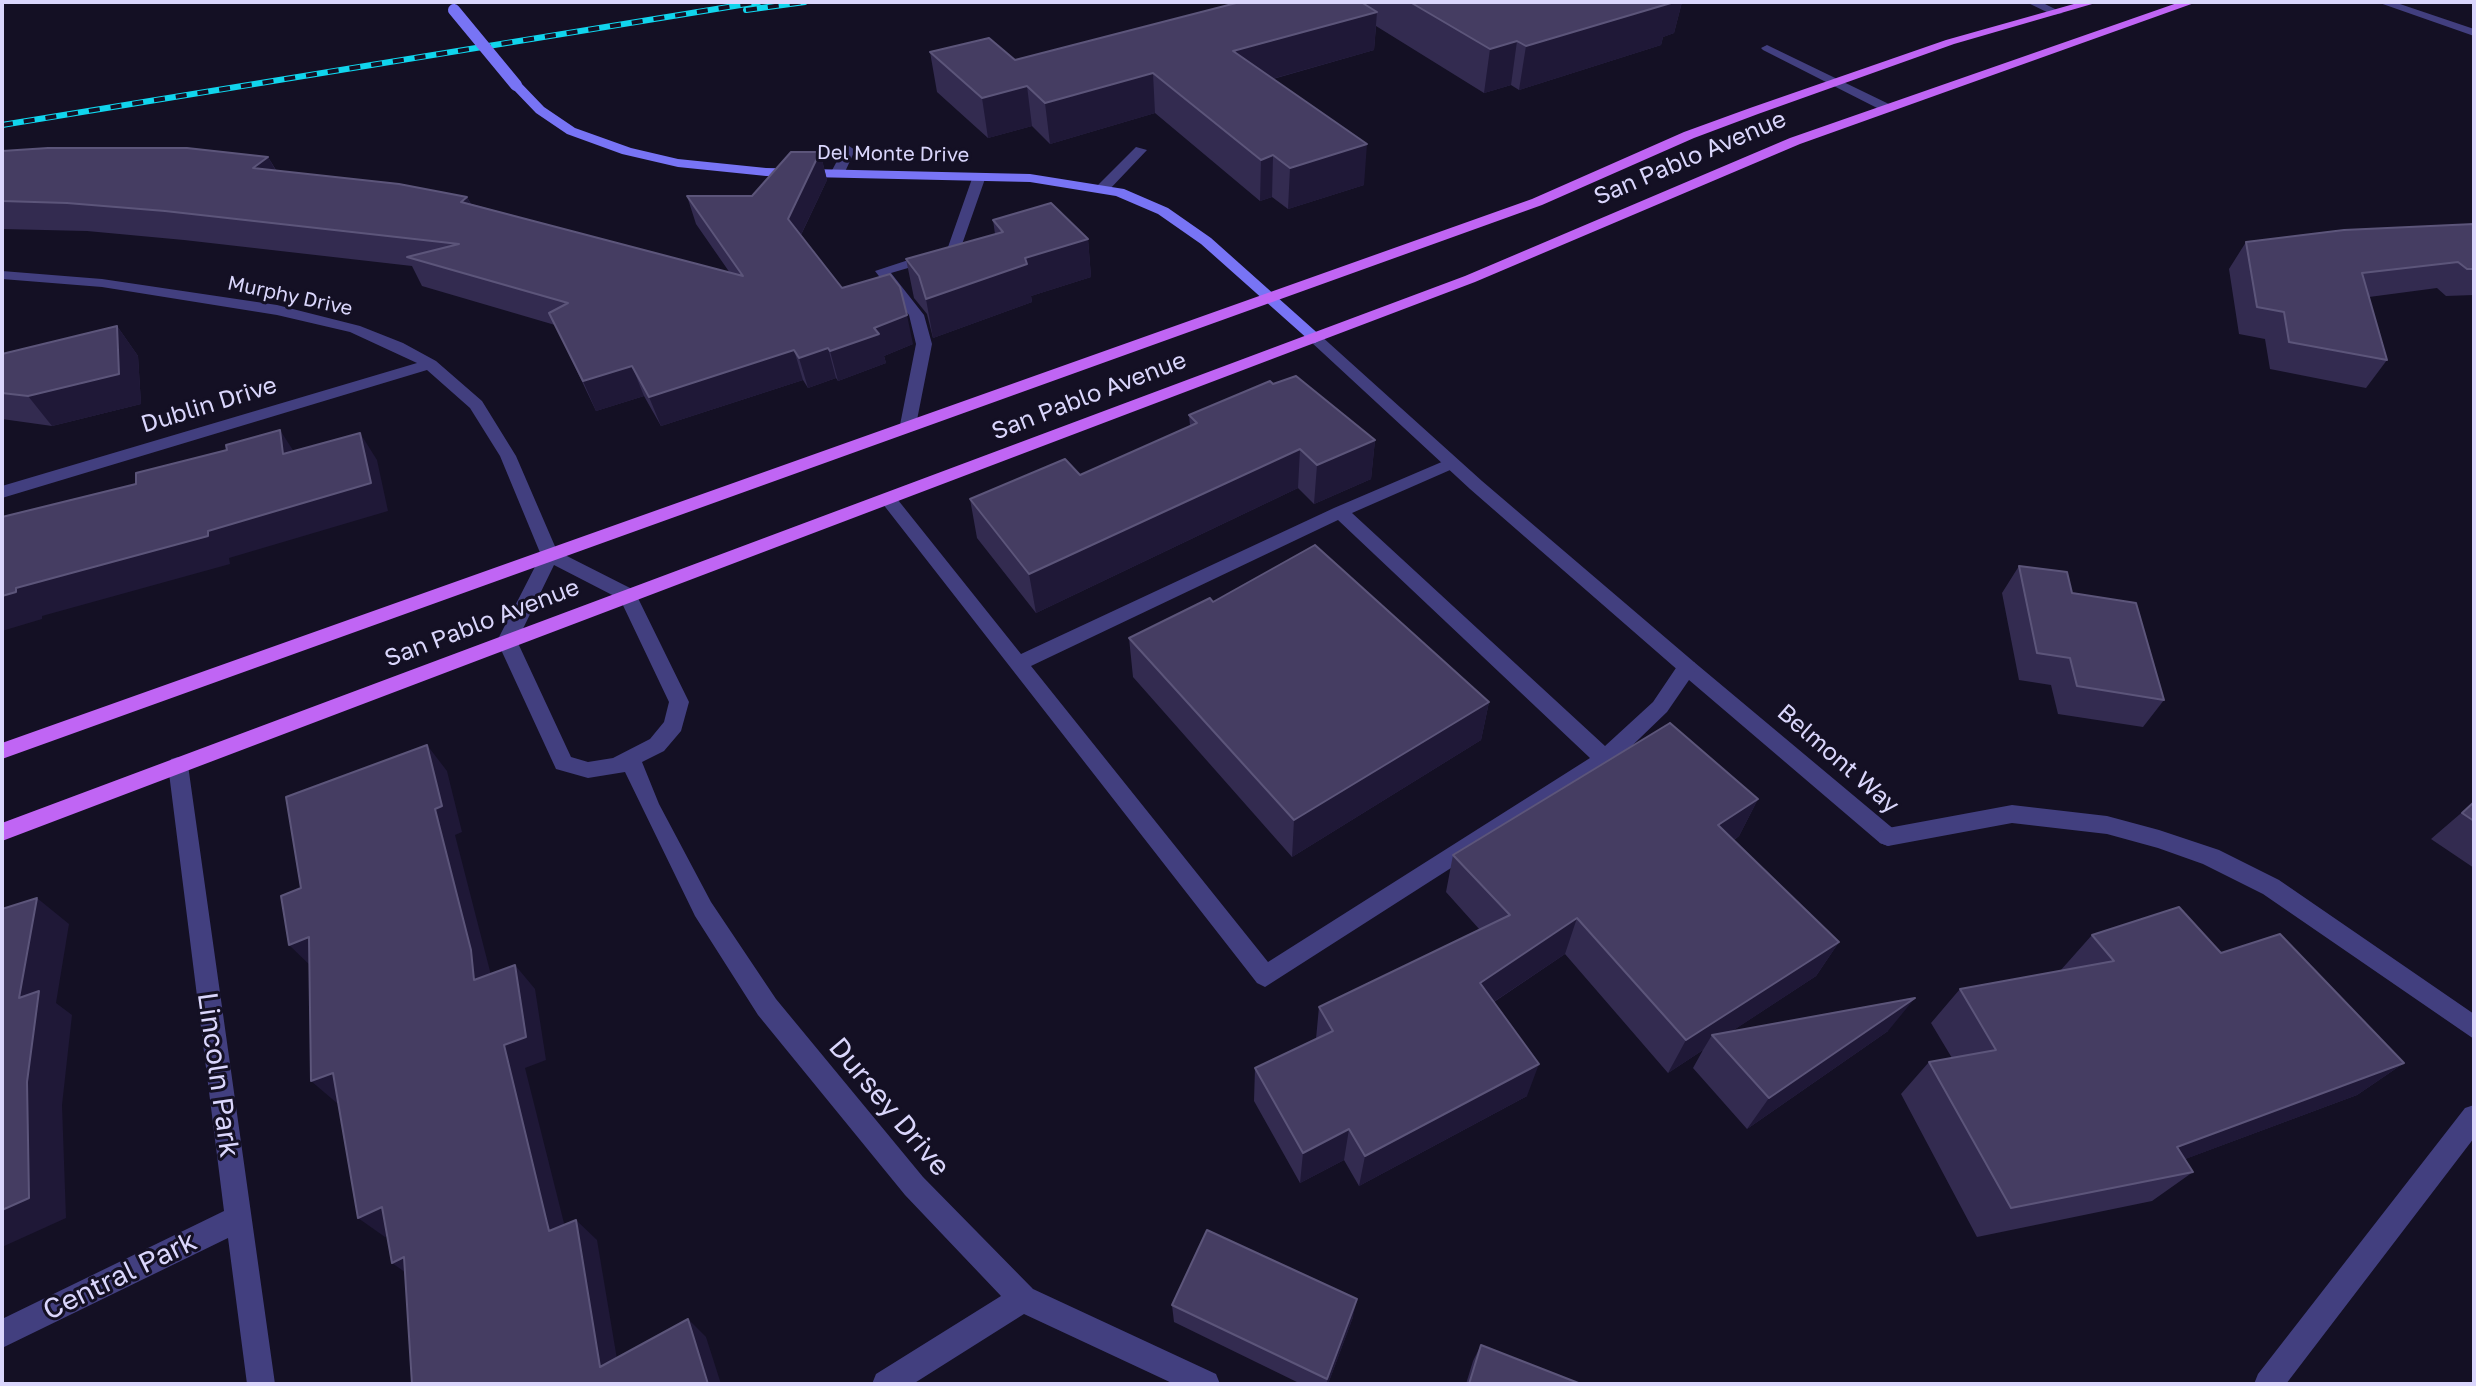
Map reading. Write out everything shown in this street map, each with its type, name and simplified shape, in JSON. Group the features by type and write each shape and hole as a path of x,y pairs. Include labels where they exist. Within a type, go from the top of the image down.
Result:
{"main road":[{"name":"San Pablo Avenue","path":"2,751 1537,202 1689,135 1836,82 1950,42 2093,2"},
{"name":"San Pablo Avenue","path":"2,832 1315,338 1517,260 1737,164 2191,2"}],"street":[{"path":"2032,2 2057,13"},
{"path":"2383,2 2474,33"},
{"name":"Del Monte Drive","path":"451,6 516,85 560,124 627,151 696,166 837,174 1046,179 1103,188 1133,197 1172,216 1220,252 1268,296"},
{"path":"1767,48 1887,108"},
{"path":"837,174 849,150"},
{"path":"1103,188 1141,150"},
{"path":"908,425 924,344 916,315 882,271 954,250 979,176"},
{"name":"Murphy Drive","path":"2,275 102,283 305,315 377,337 430,364 476,405 492,430 508,456 550,555"},
{"name":"Belmont Way","path":"1268,296 1451,463 1888,837 2012,814 2107,825 2159,839 2211,857 2271,887 2474,1028"},
{"name":"Dublin Drive","path":"2,492 430,364"},
{"path":"1020,663 1451,463"},
{"path":"888,499 1265,976 1605,759 1660,707 1687,667"},
{"path":"1340,512 1605,759"},
{"path":"550,555 627,595 679,702 677,715 667,735 631,761 588,770 563,763 507,641 550,555"},
{"name":"Dursey Drive","path":"631,761 649,805 703,909 767,1007 914,1186 1023,1299 1206,1384"},
{"name":"Lincoln Park","path":"178,765 261,1384"},
{"path":"2268,1384 2474,1117"},
{"name":"Central Park","path":"2,1334 238,1219"},
{"path":"886,1384 1023,1299"}],"building":[{"path":"1240,2 1361,2 1377,12 1233,51 1367,144 1290,168 1273,155 1261,160 1153,73 1045,103 1027,86 982,98 930,52 989,38 1015,60"},
{"path":"1410,2 1671,3 1526,46 1517,41 1490,49"},
{"path":"187,148 268,157 253,168 399,184 467,197 461,202 743,276 687,196 752,196 791,152 820,152 788,219 842,288 890,274 900,287 907,315 874,328 879,334 830,351 828,348 799,358 794,350 649,397 632,366 583,381 549,313 568,303 407,257 459,244 165,211 2,201 2,151"},
{"path":"1051,203 1088,239 1025,258 1027,264 926,299 919,276 906,259 1003,232 993,220"},
{"path":"2474,224 2474,269 2467,269 2458,262 2362,273 2387,360 2289,342 2284,312 2257,307 2246,242 2344,230"},
{"path":"117,326 119,374 28,396 2,393 2,354"},
{"path":"1296,376 1375,440 1317,465 1300,449 1029,574 970,499 1065,459 1080,475 1197,423 1189,415 1270,381 1273,384"},
{"path":"280,430 283,454 360,433 371,483 208,531 208,536 16,588 16,592 2,596 2,517 136,484 136,473 227,450 226,445"},
{"path":"1315,545 1489,702 1294,820 1129,638 1210,598 1213,602"},
{"path":"2019,566 2067,572 2072,593 2136,603 2164,700 2077,686 2070,658 2037,653"},
{"path":"1670,723 1758,799 1718,825 1839,942 1686,1040 1577,918 1480,983 1539,1064 1365,1156 1349,1129 1303,1153 1255,1068 1333,1031 1319,1007 1510,915 1453,855"},
{"path":"427,745 442,806 435,809 471,950 474,980 515,965 526,1037 504,1045 549,1231 576,1220 600,1367 688,1319 708,1384 412,1384 404,1257 392,1263 382,1207 358,1218 333,1073 311,1081 309,937 289,945 281,896 301,888 286,797"},
{"path":"2474,802 2474,821 2462,813"},
{"path":"37,898 19,998 39,991 27,1082 29,1198 2,1210 2,909"},
{"path":"2179,907 2221,953 2280,934 2404,1063 2177,1147 2193,1172 2011,1208 1929,1062 1996,1050 1960,989 2114,961 2092,935"},
{"path":"1915,998 1769,1098 1712,1035"},
{"path":"1207,1230 1357,1299 1327,1379 1172,1305"},
{"path":"1481,1345 1581,1384 1469,1384"}],"railway":[{"path":"2,125 759,2"},
{"path":"746,10 805,2"}]}
